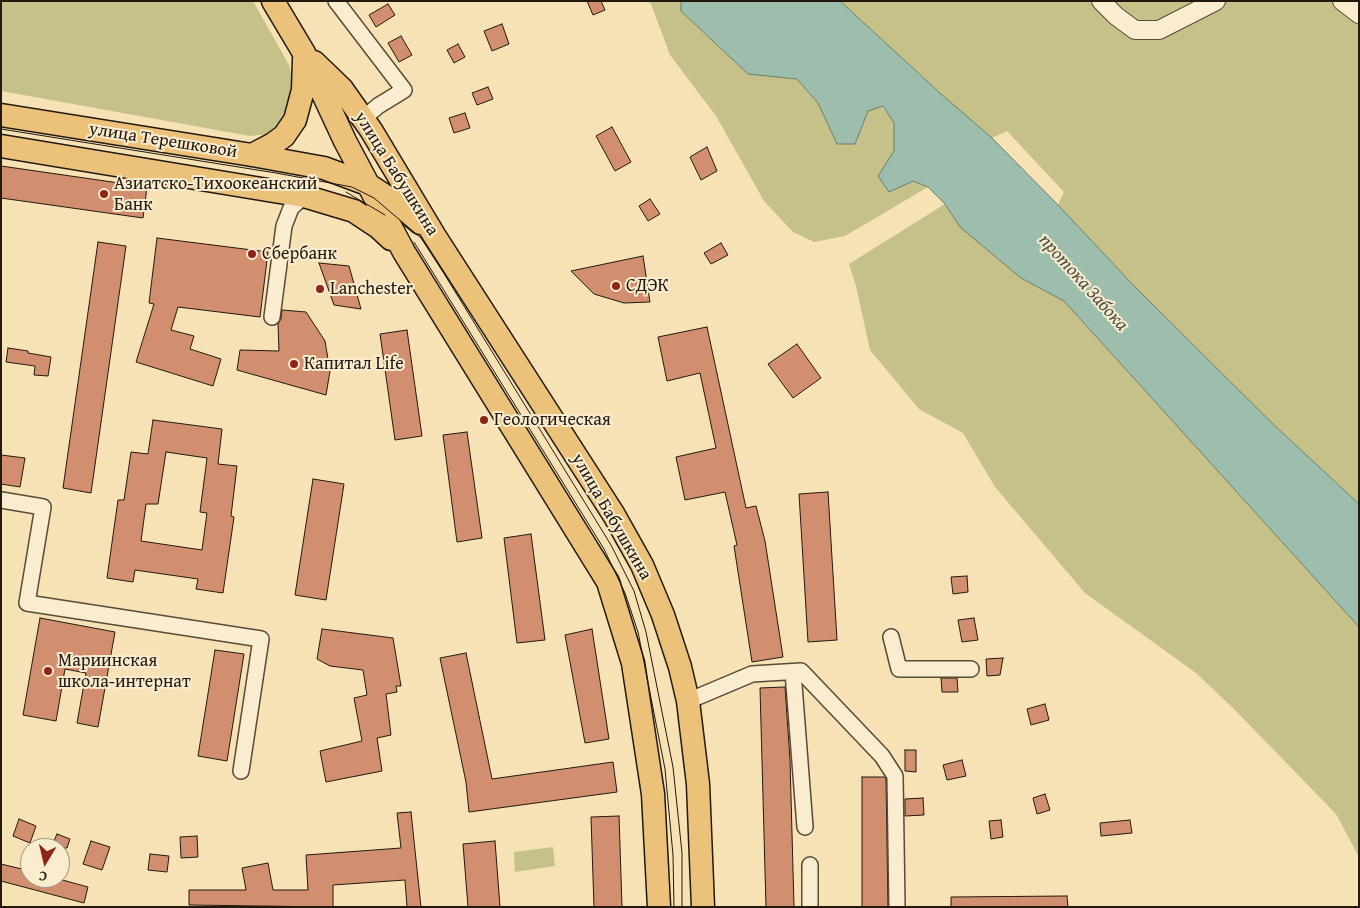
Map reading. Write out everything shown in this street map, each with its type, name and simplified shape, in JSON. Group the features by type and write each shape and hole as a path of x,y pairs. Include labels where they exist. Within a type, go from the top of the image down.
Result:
{"main road":[{"name":"улица Бабушкина","path":"273,1 304,53 345,141 404,252 608,582 633,663 653,794 659,907"},
{"name":"улица Бабушкина","path":"304,53 342,90 363,119 434,235 614,514 642,564 663,615 680,667 688,701 698,784 703,907"},
{"path":"252,155 284,136 295,120 303,90 304,53"},
{"name":"улица Терешковой","path":"1,116 324,168 367,184 399,205 434,235"},
{"path":"300,196 363,119"},
{"name":"улица Терешковой","path":"1,146 300,196 340,206 363,216 378,227 404,252"}],"street":[{"path":"336,1 404,90 378,106 363,119"},
{"path":"1101,1 1116,16 1135,30 1159,30 1216,1"},
{"path":"1342,1 1359,14"},
{"path":"272,317 284,226 290,208 300,196"},
{"path":"1,500 43,507 27,603 261,639 241,770"},
{"path":"891,637 899,669 971,669"},
{"path":"688,701 752,674 801,671 882,756 895,776 897,907"},
{"path":"793,672 805,826"},
{"path":"810,865 810,907"}],"shaded area":[{"path":"1,1 253,1 289,65 294,86 287,120 270,134 250,136 1,91"},
{"path":"648,1 681,1 681,11 748,74 797,79 818,103 837,144 855,143 868,111 882,106 894,122 894,151 879,176 913,181 928,187 845,236 814,242 793,232 764,201 716,116 670,55 651,4"},
{"path":"840,1 1359,1 1359,504 1275,426 1135,287 1058,205 1064,192 1007,131 992,138"},
{"path":"945,204 960,227 1021,278 1064,301 1359,627 1359,857 1336,814 1234,709 1196,673 1085,593 995,487 963,433 919,409 870,350 856,286 849,264"},
{"path":"553,847 555,866 515,872 514,852"}],"water":[{"name":"протока Забока","path":"681,1 840,1 992,138 1135,287 1275,426 1359,504 1359,627 1064,301 1021,278 960,227 945,204 928,187 913,181 889,192 878,176 894,151 894,123 883,106 868,111 855,144 837,144 818,103 797,79 748,74 681,11"}],"building":[{"path":"587,1 601,1 605,10 593,15"},
{"path":"388,4 395,15 376,27 369,15"},
{"path":"502,24 509,44 492,51 484,31"},
{"path":"401,36 412,55 399,62 388,43"},
{"path":"458,44 465,57 454,63 447,50"},
{"path":"488,87 493,99 477,105 472,93"},
{"path":"465,113 470,128 454,133 449,118"},
{"path":"612,127 631,162 615,171 596,136"},
{"path":"707,147 717,171 701,180 690,157"},
{"path":"1,166 147,187 143,218 1,198"},
{"path":"650,199 660,214 648,221 639,206"},
{"path":"157,238 268,252 260,317 178,307 171,330 194,336 190,349 221,359 213,386 136,362 154,304 149,303"},
{"path":"98,242 126,246 91,493 63,488"},
{"path":"721,243 728,255 711,264 704,253"},
{"path":"643,256 650,302 624,303 594,294 571,271"},
{"path":"319,263 349,266 361,309 334,305"},
{"path":"282,310 306,312 325,341 330,371 326,395 237,370 240,350 279,351 278,324 281,319"},
{"path":"707,327 746,508 756,506 765,541 783,657 752,662 734,546 737,545 725,492 685,500 676,457 716,448 700,373 667,381 658,337"},
{"path":"407,330 422,436 395,440 380,334"},
{"path":"797,344 821,378 793,398 768,364"},
{"path":"8,348 51,357 48,376 34,375 35,366 6,362"},
{"path":"153,420 222,429 218,464 237,466 231,516 234,517 223,593 196,589 198,579 135,570 133,582 107,578 118,500 124,500 131,452 148,454","holes":["166,452 207,458 200,512 207,513 202,550 141,541 146,504 158,504"]},
{"path":"467,432 482,538 457,542 443,435"},
{"path":"1,455 25,458 20,487 1,484"},
{"path":"313,479 344,484 326,600 295,595"},
{"path":"828,492 837,640 808,642 799,494"},
{"path":"531,534 545,640 517,643 504,538"},
{"path":"967,576 968,592 953,594 951,577"},
{"name":"Мариинская школа-интернат","path":"40,618 115,632 98,727 77,723 86,673 65,669 56,721 23,715"},
{"path":"974,618 978,640 962,642 958,620"},
{"path":"322,629 393,638 401,686 396,686 397,692 386,694 391,735 377,738 382,771 326,782 320,751 362,741 354,698 367,695 363,670 330,666 317,659"},
{"path":"592,629 609,739 585,743 565,635"},
{"path":"215,650 244,654 227,761 198,756"},
{"path":"466,653 492,779 613,762 617,792 469,812 466,782 440,658"},
{"path":"1003,658 1000,675 987,676 986,659"},
{"path":"941,678 957,678 958,692 942,692"},
{"path":"785,687 790,760 794,907 766,907 760,688"},
{"path":"1045,704 1049,720 1031,725 1027,709"},
{"path":"905,750 916,750 916,772 905,771"},
{"path":"962,760 966,776 947,780 943,765"},
{"path":"862,777 885,777 886,779 888,907 862,907"},
{"path":"1045,794 1050,810 1037,814 1033,798"},
{"path":"923,798 924,815 905,816 905,799"},
{"path":"411,812 421,907 407,907 405,880 333,885 333,907 189,905 189,890 246,890 242,868 268,863 273,890 308,890 306,855 401,848 397,813"},
{"path":"619,816 622,907 594,907 591,817"},
{"path":"19,819 36,826 32,838 20,839 13,836"},
{"path":"1001,820 1003,837 991,839 989,821"},
{"path":"1130,820 1132,833 1101,836 1100,823"},
{"path":"57,834 67,838 55,838"},
{"path":"197,836 198,857 181,858 180,837"},
{"path":"91,841 110,847 102,870 83,864"},
{"path":"495,841 500,907 468,907 463,844"},
{"path":"150,854 169,856 167,872 148,870"},
{"path":"1,864 20,869 20,886 1,881"},
{"path":"70,882 88,887 84,903 27,888 70,888"},
{"path":"1067,896 1068,907 951,907 951,897"}],"tram line":[{"path":"1,129 352,187 374,198 421,238 611,545 634,591 646,632 673,767 682,853 682,907"},
{"path":"346,192 385,215"},
{"path":"414,242 604,549 625,593 638,632 665,769 673,855 674,907"}],"place":[{"name":"Азиатско-Тихоокеанский Банк","path":"104,194"},
{"name":"Сбербанк","path":"252,254"},
{"name":"СДЭК","path":"616,286"},
{"name":"Lanchester","path":"320,289"},
{"name":"Капитал Life","path":"294,364"},
{"name":"Геологическая","path":"484,420"},
{"name":"Мариинская школа-интернат","path":"48,671"}]}
